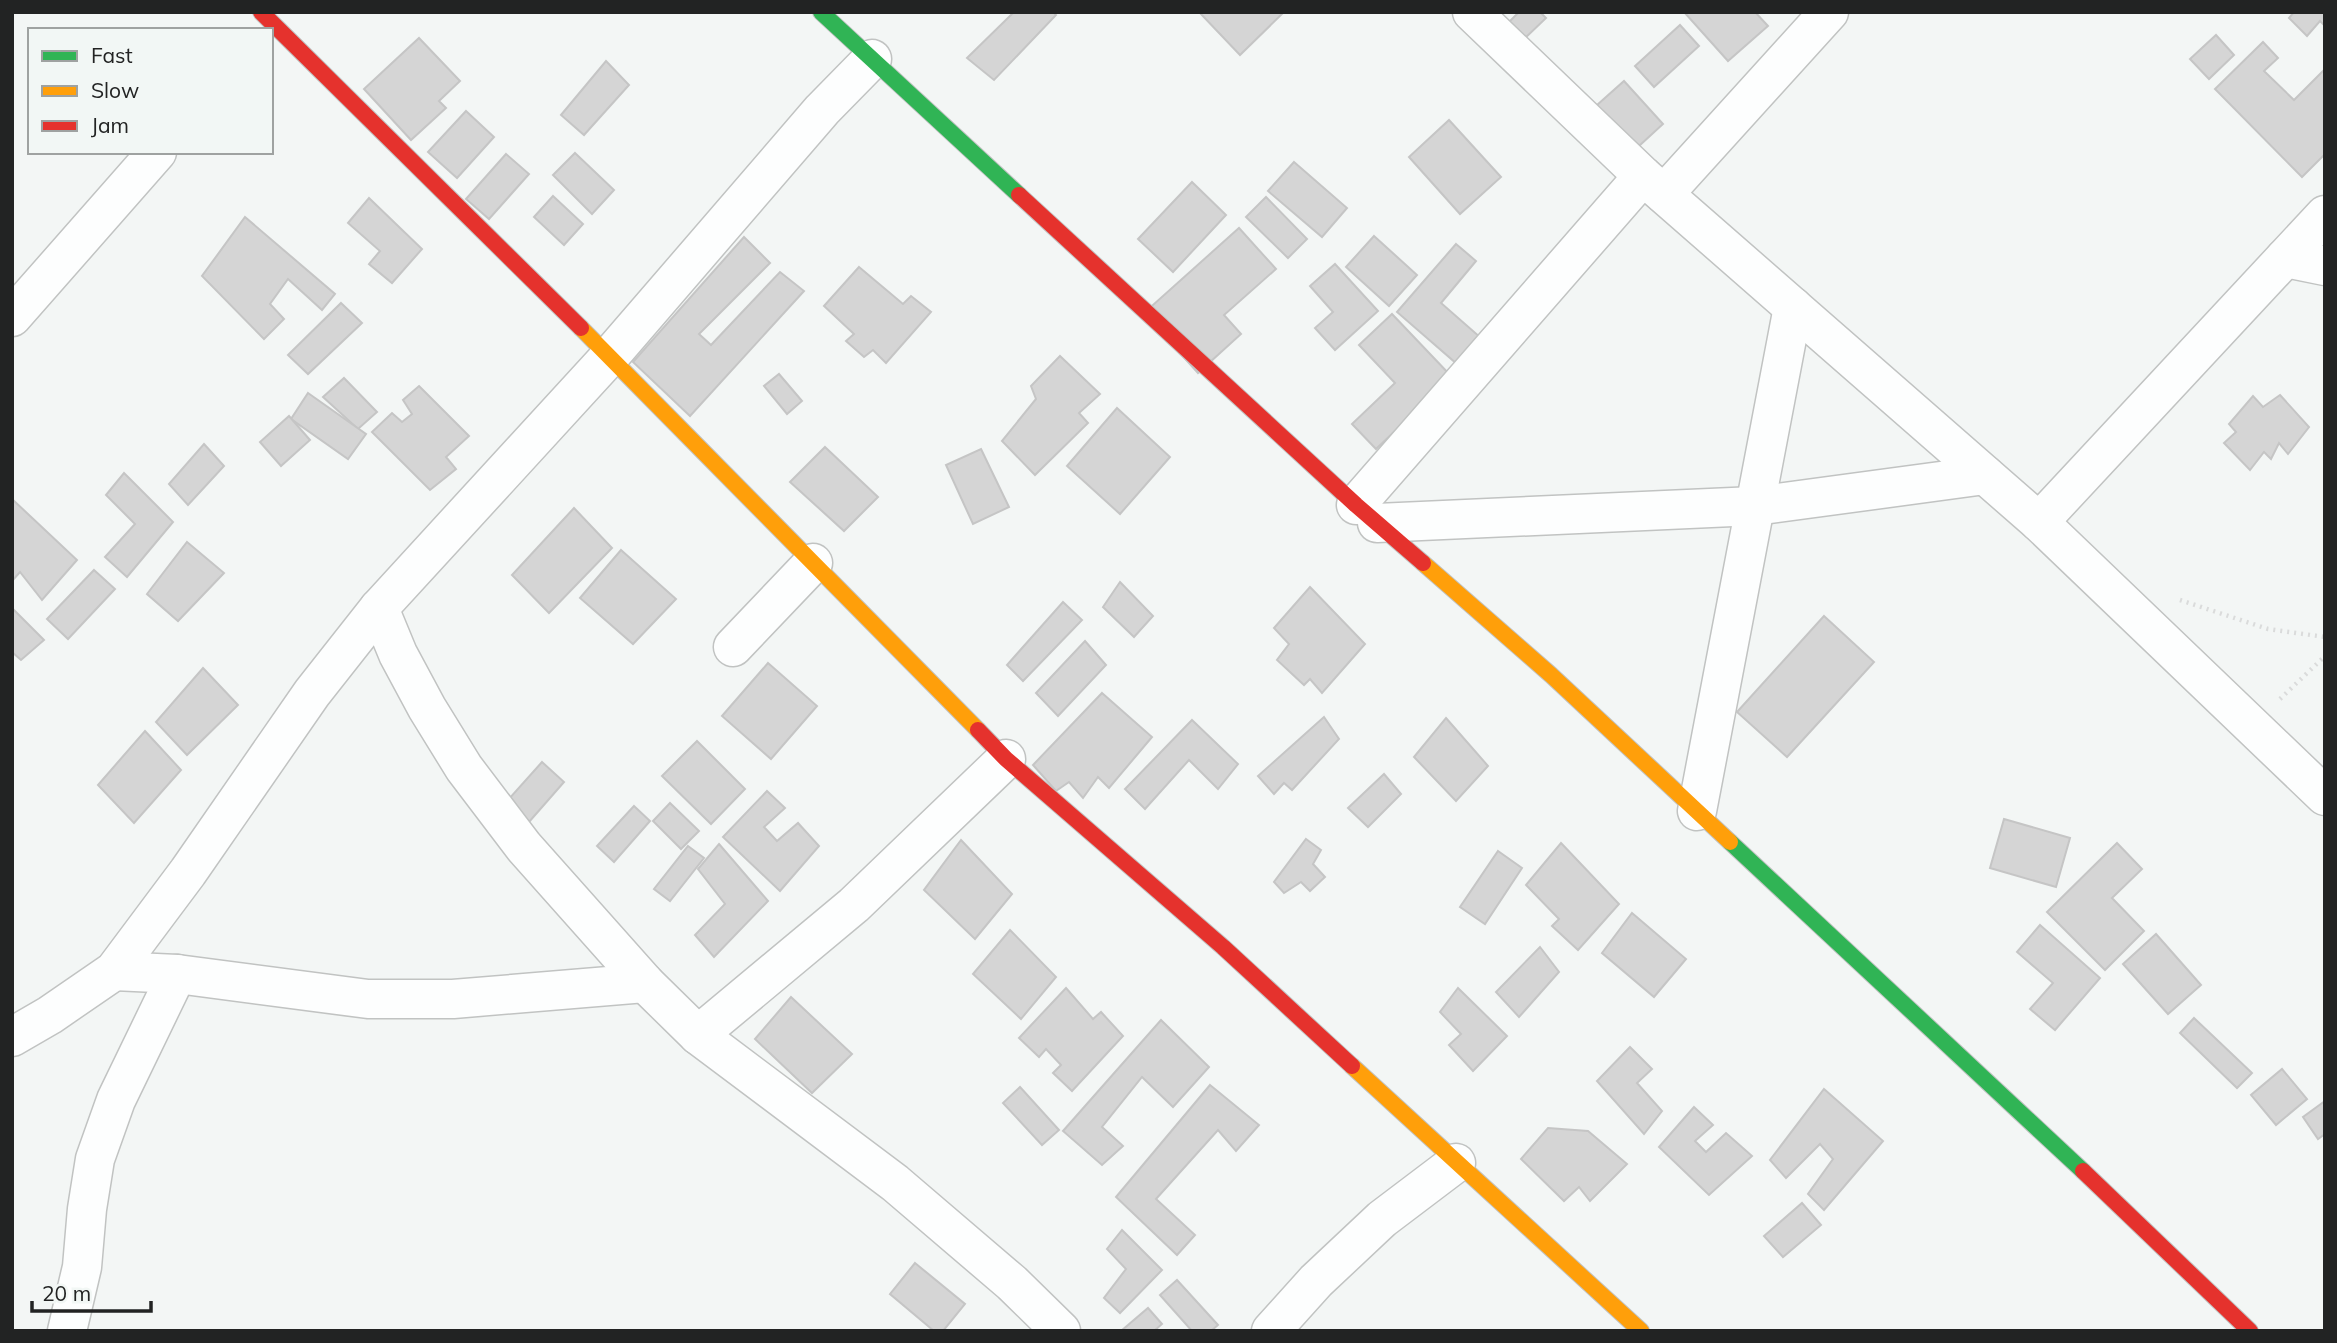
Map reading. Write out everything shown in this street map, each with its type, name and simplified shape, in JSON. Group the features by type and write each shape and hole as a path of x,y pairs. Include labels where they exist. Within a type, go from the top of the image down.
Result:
{"street":[{"path":"821,12 1367,514 1551,675 2030,1120 2250,1331"},
{"path":"1472,12 1653,185 2039,522 2325,796"},
{"path":"1367,514 1653,185 1829,12"},
{"path":"269,19 610,356 1006,759 1223,947 1641,1331"},
{"path":"12,1037 50,1015 114,971 188,872 312,693 379,608 610,356 821,110 872,59"},
{"path":"12,317 155,154"},
{"path":"2039,522 2325,215"},
{"path":"2285,257 2325,267"},
{"path":"1698,811 1793,307"},
{"path":"1367,514 1755,506 1985,475"},
{"path":"733,647 813,563"},
{"path":"379,608 398,654 464,768 524,847 645,983 698,1035 895,1182 1012,1283 1061,1331"},
{"path":"698,1035 854,905 1006,759"},
{"path":"114,971 177,974 368,999 453,999 645,983"},
{"path":"67,1331 82,1266 95,1159 116,1100 177,974"},
{"path":"1271,1331 1316,1281 1382,1219 1456,1163"}],"path":[{"path":"2175,599 2269,629 2325,637"},
{"path":"2253,727 2325,656"}],"building":[{"path":"1014,12 1053,12 1056,15 994,80 967,58"},
{"path":"1199,12 1284,12 1240,55"},
{"path":"1519,12 1540,12 1546,18 1523,40 1507,24"},
{"path":"1684,12 1755,12 1768,26 1728,61"},
{"path":"2294,12 2325,12 2325,26 2320,21 2307,36 2289,18"},
{"path":"1680,25 1699,46 1654,87 1635,66"},
{"path":"2216,35 2234,55 2209,79 2190,59"},
{"path":"419,38 460,81 439,101 446,108 411,140 364,89"},
{"path":"2263,42 2278,58 2264,71 2294,100 2325,69 2325,154 2302,177 2215,89"},
{"path":"606,61 629,85 584,135 561,115"},
{"path":"1624,81 1663,124 1627,157 1588,113"},
{"path":"466,111 494,137 457,178 428,152"},
{"path":"1449,120 1501,177 1460,214 1409,157"},
{"path":"575,153 614,190 592,214 553,175"},
{"path":"506,154 529,174 489,219 466,199"},
{"path":"1294,162 1347,208 1322,237 1268,191"},
{"path":"1192,182 1226,215 1173,272 1138,239"},
{"path":"553,196 583,224 564,245 534,217"},
{"path":"1266,197 1307,239 1288,258 1246,217"},
{"path":"369,198 422,249 392,283 369,264 380,251 348,223"},
{"path":"245,217 335,294 322,310 288,279 270,304 284,319 264,339 202,276"},
{"path":"1239,228 1276,269 1224,315 1241,334 1198,373 1144,313"},
{"path":"1374,236 1417,275 1389,306 1346,267"},
{"path":"744,237 770,263 699,334 711,345 780,272 804,291 690,416 633,362"},
{"path":"1456,244 1476,261 1441,303 1481,338 1457,364 1397,312"},
{"path":"1335,264 1378,311 1335,350 1315,328 1333,312 1310,286"},
{"path":"859,267 903,304 911,296 931,312 886,363 873,350 864,357 846,341 854,334 824,306"},
{"path":"341,303 362,323 308,374 288,355"},
{"path":"1392,314 1452,377 1376,449 1352,424 1395,383 1359,345"},
{"path":"1060,356 1100,394 1079,413 1088,423 1035,475 1002,441 1036,399 1031,386"},
{"path":"779,374 802,401 787,414 764,386"},
{"path":"344,378 377,412 358,429 323,397"},
{"path":"419,386 469,436 446,457 456,469 430,490 372,432 392,413 402,422 412,414 403,400"},
{"path":"308,393 366,434 348,459 291,419"},
{"path":"2280,395 2309,427 2288,454 2279,443 2271,459 2264,452 2250,470 2224,443 2236,432 2229,424 2253,396 2263,407"},
{"path":"1117,408 1170,457 1120,514 1067,466"},
{"path":"289,416 310,440 281,466 260,442"},
{"path":"204,444 224,466 188,505 169,484"},
{"path":"825,447 878,497 844,531 790,482"},
{"path":"981,449 1009,507 973,524 946,465"},
{"path":"124,473 173,522 127,577 105,557 135,524 106,495"},
{"path":"12,499 77,560 42,600 20,572 12,581"},
{"path":"574,508 612,548 549,613 512,575"},
{"path":"187,542 224,573 178,621 147,594"},
{"path":"621,550 676,599 633,644 580,598"},
{"path":"94,570 115,589 68,639 47,619"},
{"path":"1120,582 1153,616 1134,637 1103,607"},
{"path":"1310,587 1365,644 1322,693 1310,679 1304,685 1277,660 1289,644 1274,628"},
{"path":"1063,602 1082,620 1023,681 1007,665"},
{"path":"12,608 44,640 21,660 12,652"},
{"path":"1824,616 1874,662 1787,757 1737,712"},
{"path":"1085,641 1106,665 1058,716 1036,693"},
{"path":"768,663 817,706 771,759 722,716"},
{"path":"203,668 238,705 187,755 156,722"},
{"path":"1102,693 1152,737 1109,788 1098,777 1083,798 1069,782 1056,791 1033,765"},
{"path":"1324,717 1339,739 1292,790 1284,783 1274,794 1258,776"},
{"path":"1446,718 1488,766 1456,801 1414,757"},
{"path":"1192,720 1238,764 1218,789 1189,760 1145,809 1125,789"},
{"path":"145,731 181,770 134,823 98,785"},
{"path":"697,741 745,789 711,824 662,776"},
{"path":"542,762 564,782 529,822 507,801"},
{"path":"1384,774 1401,794 1368,827 1348,808"},
{"path":"767,791 785,808 764,827 777,841 798,823 819,846 780,891 723,837"},
{"path":"670,803 699,831 681,849 653,821"},
{"path":"634,806 650,821 614,862 597,846"},
{"path":"2004,819 2070,838 2056,887 1990,868"},
{"path":"1306,839 1321,850 1313,864 1325,877 1310,891 1301,882 1284,893 1274,882"},
{"path":"961,840 1012,894 975,939 924,890"},
{"path":"1561,843 1619,904 1578,950 1552,926 1559,919 1526,885"},
{"path":"2117,843 2142,869 2112,898 2144,931 2105,970 2047,912"},
{"path":"719,844 768,901 714,957 695,935 725,904 698,869"},
{"path":"688,846 704,858 670,901 654,889"},
{"path":"1498,851 1522,868 1485,924 1460,907"},
{"path":"1632,913 1686,959 1654,997 1602,953"},
{"path":"2040,925 2100,978 2055,1030 2030,1009 2053,983 2017,952"},
{"path":"1010,930 1056,977 1021,1019 973,974"},
{"path":"2156,934 2201,985 2168,1014 2123,964"},
{"path":"1540,947 1559,972 1519,1017 1496,992"},
{"path":"1066,988 1093,1019 1101,1012 1123,1036 1072,1091 1053,1073 1061,1065 1046,1049 1039,1057 1019,1038"},
{"path":"1458,988 1507,1036 1473,1071 1449,1045 1461,1034 1440,1012"},
{"path":"791,997 852,1054 812,1093 755,1039"},
{"path":"2194,1018 2252,1073 2237,1088 2180,1033"},
{"path":"1161,1020 1209,1067 1173,1107 1142,1077 1102,1127 1123,1146 1102,1165 1063,1131"},
{"path":"1630,1047 1652,1069 1637,1083 1662,1111 1644,1134 1597,1081"},
{"path":"2282,1069 2307,1099 2276,1125 2251,1095"},
{"path":"1210,1085 1259,1125 1236,1151 1218,1130 1156,1199 1195,1235 1177,1255 1116,1197"},
{"path":"1020,1087 1059,1130 1042,1145 1003,1103"},
{"path":"1824,1089 1883,1141 1824,1210 1808,1194 1833,1159 1820,1144 1786,1178 1770,1160"},
{"path":"2325,1101 2325,1134 2318,1139 2303,1117"},
{"path":"1694,1107 1713,1125 1695,1141 1706,1152 1726,1133 1752,1156 1709,1195 1659,1147"},
{"path":"1548,1128 1588,1131 1627,1164 1590,1201 1579,1187 1564,1201 1521,1159"},
{"path":"1802,1203 1821,1225 1783,1257 1764,1236"},
{"path":"1122,1230 1162,1270 1120,1313 1104,1298 1126,1269 1107,1249"},
{"path":"915,1263 965,1304 943,1331 934,1331 890,1294"},
{"path":"1177,1280 1218,1325 1211,1331 1192,1331 1160,1295"},
{"path":"1148,1308 1162,1324 1154,1331 1121,1331"}],"traffic: fast":[{"path":"821,12 1019,195"},
{"path":"1730,842 2083,1171"}],"traffic: slow":[{"path":"581,328 978,730"},
{"path":"1423,563 1551,675 1730,842"},
{"path":"1352,1066 1641,1331"}],"traffic: jam":[{"path":"261,12 581,328"},
{"path":"1019,195 1356,505 1423,563"},
{"path":"978,730 1006,759 1223,947 1352,1066"},
{"path":"2083,1171 2250,1331"}]}
